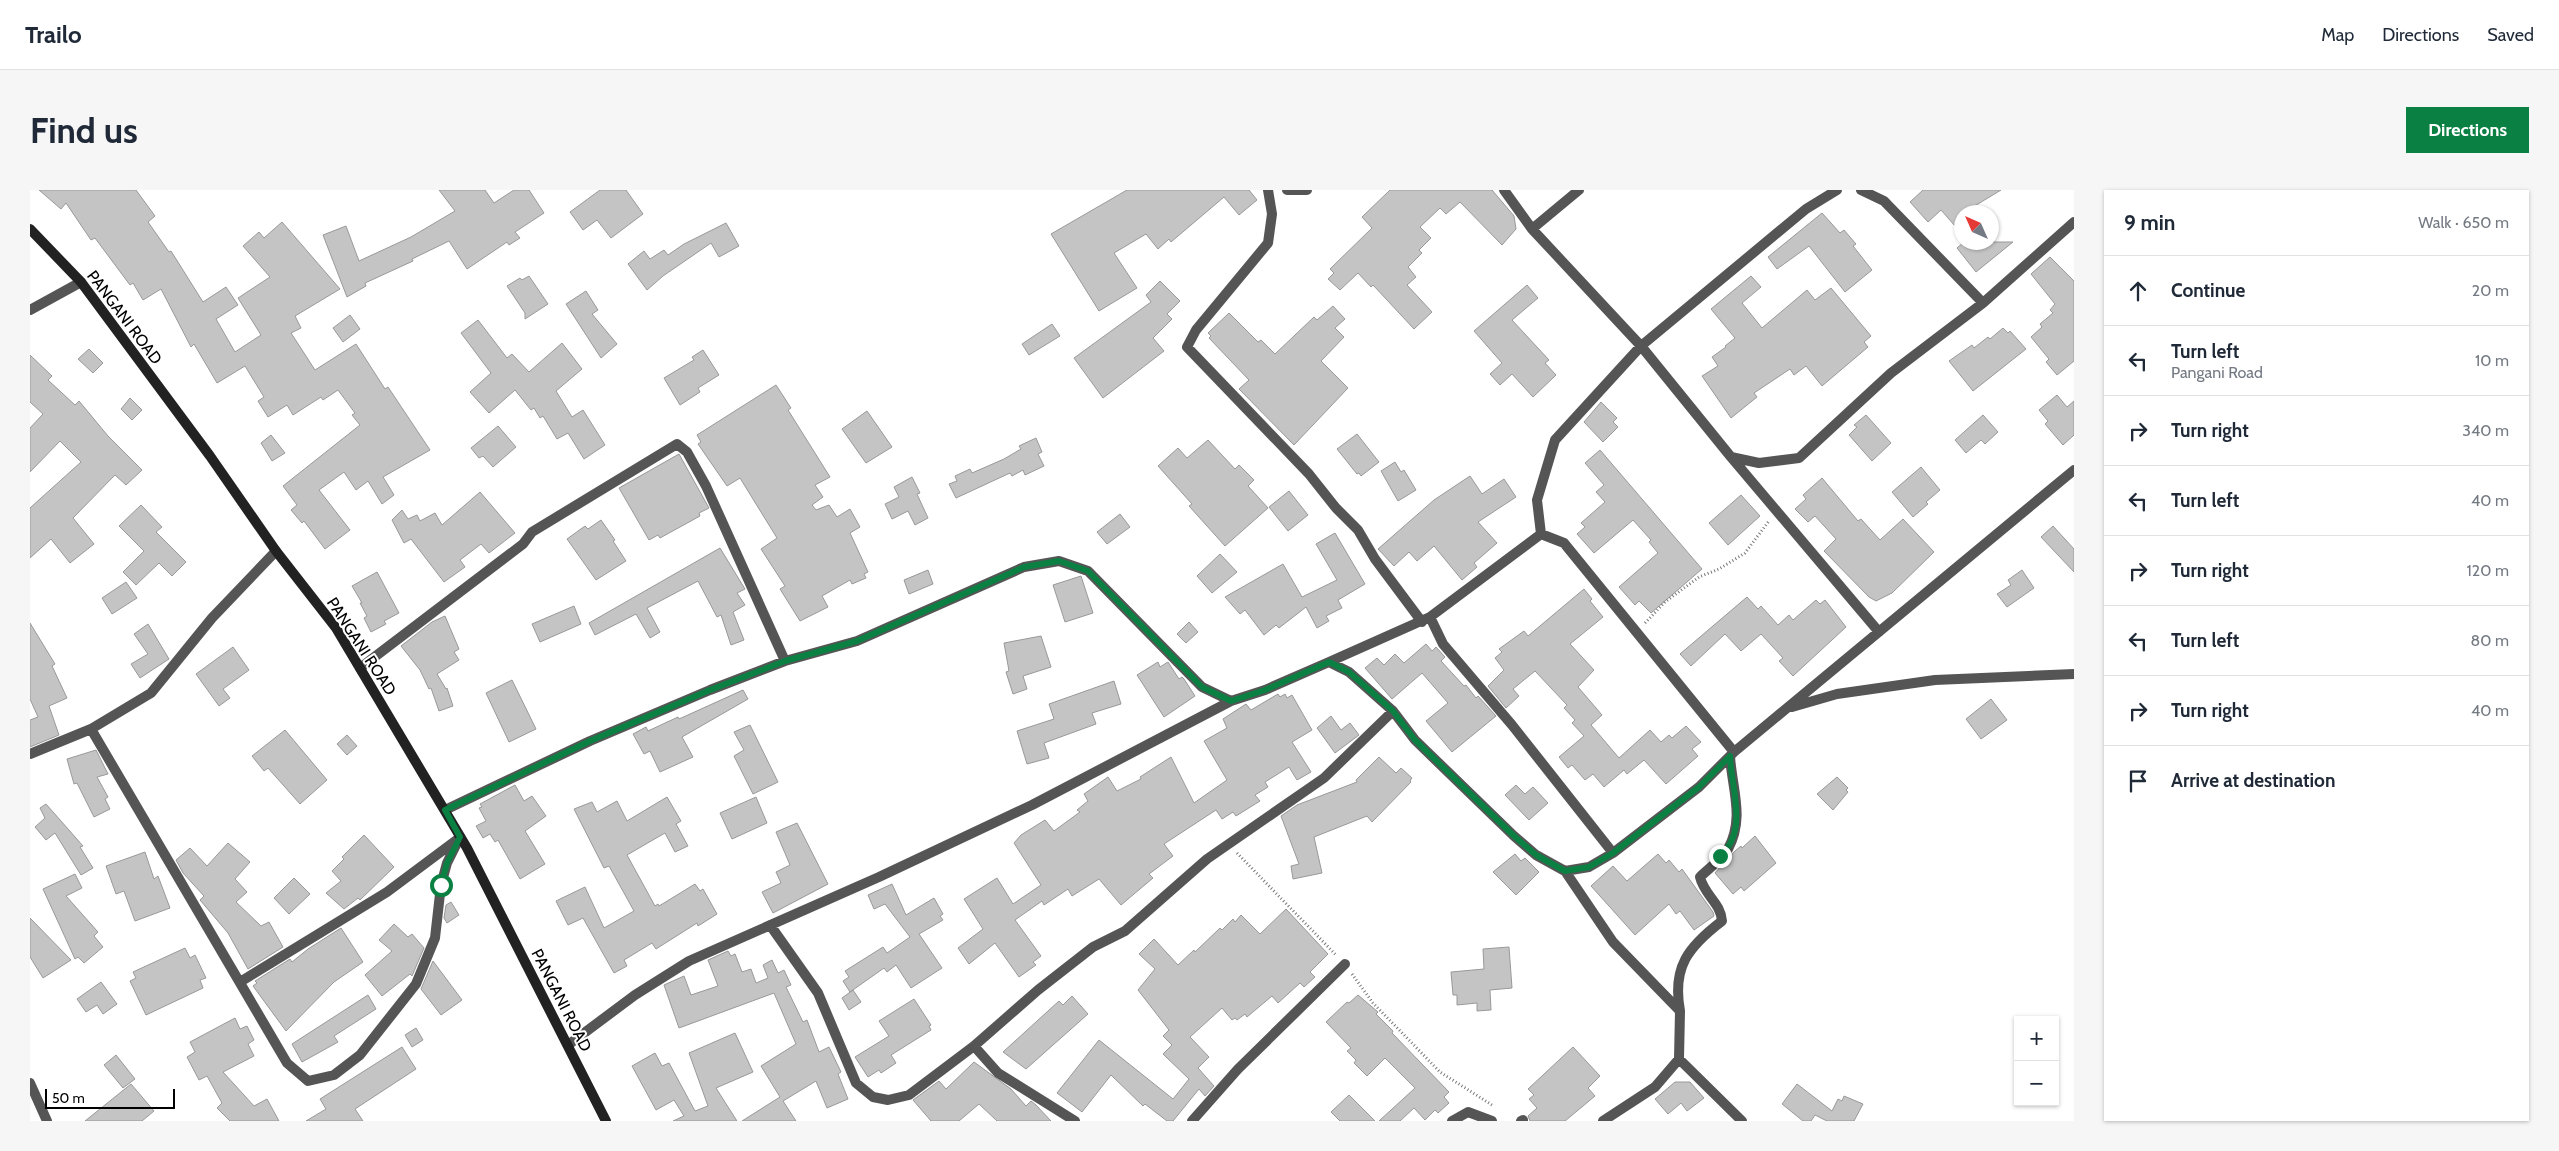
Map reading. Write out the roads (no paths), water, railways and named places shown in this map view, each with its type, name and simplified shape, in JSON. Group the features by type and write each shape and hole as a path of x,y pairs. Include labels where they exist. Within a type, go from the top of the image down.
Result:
{"main road":[{"name":"PANGANI ROAD","path":"30,229 81,282 210,456 276,551 336,628 460,837 606,1121"}],"street":[{"path":"1268,190 1272,214 1268,243 1196,330 1187,347 1309,474 1336,508 1358,530 1375,559 1426,620 1443,644 1512,725 1613,853"},
{"path":"1287,190 1307,190"},
{"path":"1504,190 1532,229 1640,346 1879,632"},
{"path":"1532,229 1579,190"},
{"path":"1542,534 1537,500 1555,440 1640,346 1806,209 1837,190"},
{"path":"1861,190 1884,201 1983,302"},
{"path":"1731,457 1759,463 1799,458 1891,374 1983,302 2074,222"},
{"path":"30,310 81,282"},
{"path":"360,668 522,544 532,532 677,444 687,452 706,486 785,661"},
{"path":"1565,871 1589,867 1613,853 1699,787 1732,754 2074,470"},
{"path":"568,1044 635,995 689,961 1032,805 1231,701 1265,690 1426,620 1542,534"},
{"path":"1542,534 1564,543 1638,631 1732,754 1731,778 1738,801 1734,831 1727,850 1700,877 1702,886 1722,913 1722,922 1688,955 1680,968 1678,996 1680,1011 1679,1059 1655,1087 1603,1121"},
{"path":"30,754 91,729 151,693 212,618 276,551"},
{"path":"445,810 590,741 710,690 785,661 857,641 1024,567 1059,561 1088,571 1202,687 1231,701"},
{"path":"1329,662 1349,672 1393,711 1415,740 1514,836 1536,855 1565,871 1613,942 1680,1011"},
{"path":"1786,709 1837,694 1935,680 2074,674"},
{"path":"770,925 818,993 856,1083 873,1097 888,1100 909,1095 974,1046 1038,990 1093,947 1125,932 1208,859 1229,843 1292,803 1324,778 1393,711"},
{"path":"91,729 287,1064 308,1081 334,1075 360,1055 416,984 435,938 441,885 447,863 460,837"},
{"path":"240,982 387,892 460,837"},
{"path":"1192,1121 1238,1069 1345,964"},
{"path":"974,1046 998,1072 1074,1121"},
{"path":"1679,1059 1742,1121"},
{"path":"30,1083 47,1121"},
{"path":"1452,1121 1468,1112 1492,1121"}]}
